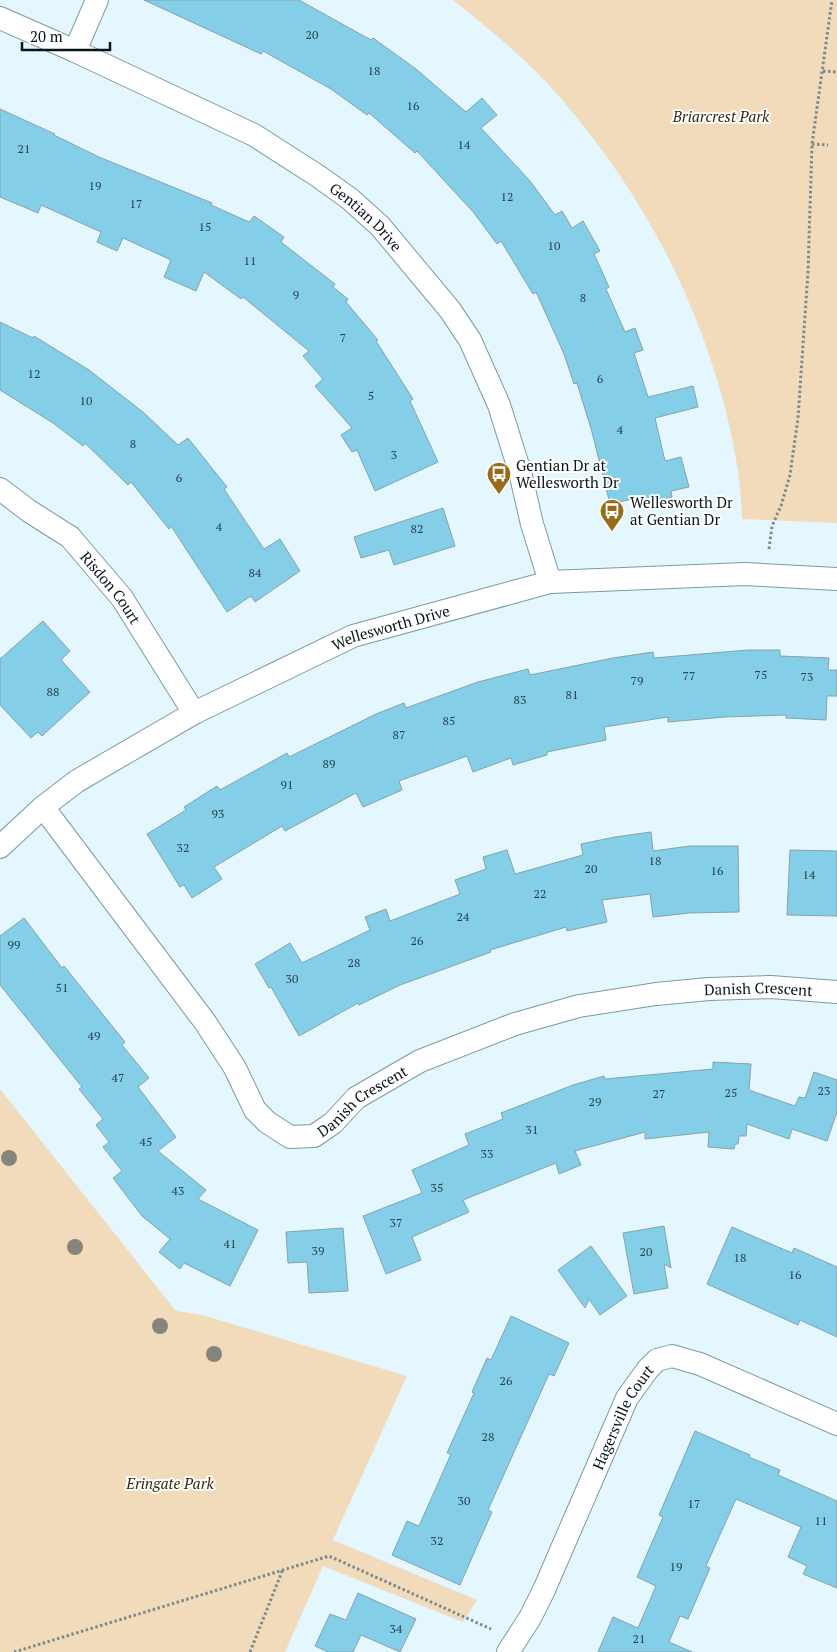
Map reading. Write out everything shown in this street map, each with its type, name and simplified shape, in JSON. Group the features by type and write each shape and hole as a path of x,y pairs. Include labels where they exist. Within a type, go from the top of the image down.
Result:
{"street":[{"path":"75,51 97,0"},
{"name":"Gentian Drive","path":"0,18 254,135 350,199 380,226 450,310 470,340 502,412 520,472 532,524 550,582"},
{"name":"Risdon Court","path":"0,489 70,538 99,571 122,598 194,713"},
{"name":"Wellesworth Drive","path":"0,848 43,807 77,781 194,713 353,636 550,582 745,574 837,579"},
{"name":"Danish Crescent","path":"43,807 205,1022 235,1068 255,1110 267,1122 290,1137 314,1136 332,1123 356,1098 420,1061 515,1024 579,1006 656,994 709,989 771,987 837,992"},
{"name":"Hagersville Court","path":"511,1646 530,1618 544,1590 627,1398 657,1360 672,1356 700,1364 837,1424"}],"path":[{"path":"766,575 772,526 789,482 798,418 808,272 812,144 832,0"},
{"path":"823,70 837,72"},
{"path":"812,144 828,145"},
{"path":"14,1652 328,1556 511,1646"},
{"path":"250,1652 283,1569"}],"green space":[{"name":"Briarcrest Park","path":"453,0 837,0 837,523 742,519 736,457 722,397 695,316 660,241 616,170 552,88 497,36"},
{"name":"Eringate Park","path":"0,1089 176,1311 202,1315 407,1376 333,1540 477,1600 463,1622 323,1566 285,1652 0,1652"}],"building":[{"path":"144,0 299,0 371,40 373,38 416,69 466,112 482,98 497,115 481,128 530,181 555,215 562,211 572,228 583,221 600,251 594,254 609,287 606,289 625,332 635,328 643,350 634,353 648,397 693,386 698,407 655,418 665,461 681,457 689,487 671,491 672,497 638,505 637,498 610,504 592,432 577,383 574,384 564,354 536,292 533,294 501,241 497,244 474,213 417,151 415,153 369,113 367,115 331,89 263,51 261,54"},
{"path":"0,109 99,157 212,203 211,205 249,222 254,216 284,237 281,242 335,284 333,287 348,299 346,302 378,340 376,341 413,399 410,401 438,462 375,491 357,450 352,452 341,435 352,428 315,386 323,379 303,356 309,351 243,297 241,299 204,272 196,291 164,277 171,260 123,238 117,251 97,242 101,232 41,205 38,213 0,197"},
{"path":"0,322 33,338 34,336 89,370 143,412 178,445 188,438 227,487 224,489 264,549 280,539 300,571 255,602 251,596 227,612 171,526 169,529 131,482 128,485 85,443 83,446 53,423 0,390"},
{"path":"443,508 455,546 394,565 389,550 361,558 354,537"},
{"path":"43,621 70,651 61,660 90,692 42,736 38,732 31,738 0,705 0,659"},
{"path":"748,650 780,650 780,656 829,658 828,670 837,670 837,696 827,696 826,720 786,718 786,715 725,717 668,722 668,717 604,727 606,740 547,752 547,755 513,765 511,758 473,772 467,756 399,781 402,790 363,807 356,793 285,831 282,826 214,867 222,879 192,898 184,885 180,887 147,834 186,810 184,807 217,786 220,790 287,753 289,757 376,714 404,703 406,708 478,682 528,669 530,675 653,652 654,658"},
{"path":"651,832 653,851 690,846 738,846 739,912 689,913 653,917 650,894 602,900 607,922 567,931 566,927 490,950 491,952 400,985 359,1005 358,1003 299,1036 271,987 269,988 255,964 290,943 302,963 370,930 365,917 386,909 390,921 460,894 455,880 486,869 483,857 507,850 515,874 583,855 581,844"},
{"path":"790,850 837,851 837,916 787,915"},
{"path":"24,918 62,968 64,966 125,1042 122,1045 149,1078 138,1087 176,1137 158,1151 206,1190 198,1199 258,1230 230,1286 184,1263 180,1269 159,1252 170,1239 142,1216 113,1178 122,1171 103,1147 109,1142 96,1125 103,1119 79,1089 82,1087 0,985 0,936"},
{"path":"713,1062 751,1064 749,1090 795,1106 799,1097 805,1098 814,1072 837,1080 837,1112 827,1141 792,1129 789,1139 747,1124 746,1136 739,1136 738,1144 735,1144 734,1149 708,1147 709,1132 645,1139 645,1132 575,1151 581,1165 559,1174 556,1163 463,1200 469,1212 412,1237 421,1260 386,1274 363,1216 422,1193 412,1170 469,1145 465,1134 503,1119 501,1113 573,1085 604,1076 605,1079 713,1069"},
{"path":"664,1226 671,1268 664,1264 668,1288 634,1294 623,1233"},
{"path":"732,1227 792,1253 794,1248 837,1267 837,1337 800,1320 798,1325 707,1284"},
{"path":"343,1228 348,1291 309,1293 307,1262 288,1263 286,1232"},
{"path":"591,1246 627,1296 600,1315 589,1299 585,1308 558,1270"},
{"path":"511,1316 569,1343 554,1376 549,1374 488,1510 492,1512 460,1585 392,1555 407,1521 419,1526 451,1454 447,1453 474,1393 472,1392 487,1358 491,1360"},
{"path":"695,1431 750,1455 749,1457 780,1470 778,1475 837,1501 837,1588 803,1574 807,1566 788,1557 801,1527 736,1499 706,1566 710,1568 688,1619 680,1616 669,1642 692,1652 598,1652 613,1617 638,1628 656,1586 637,1577 663,1517 659,1515"},
{"path":"358,1593 416,1619 400,1652 361,1635 353,1652 328,1652 315,1646 330,1614 346,1620"}],"place":[{"name":"Gentian Dr at Wellesworth Dr","path":"499,495"},
{"name":"Wellesworth Dr at Gentian Dr","path":"612,532"}]}
